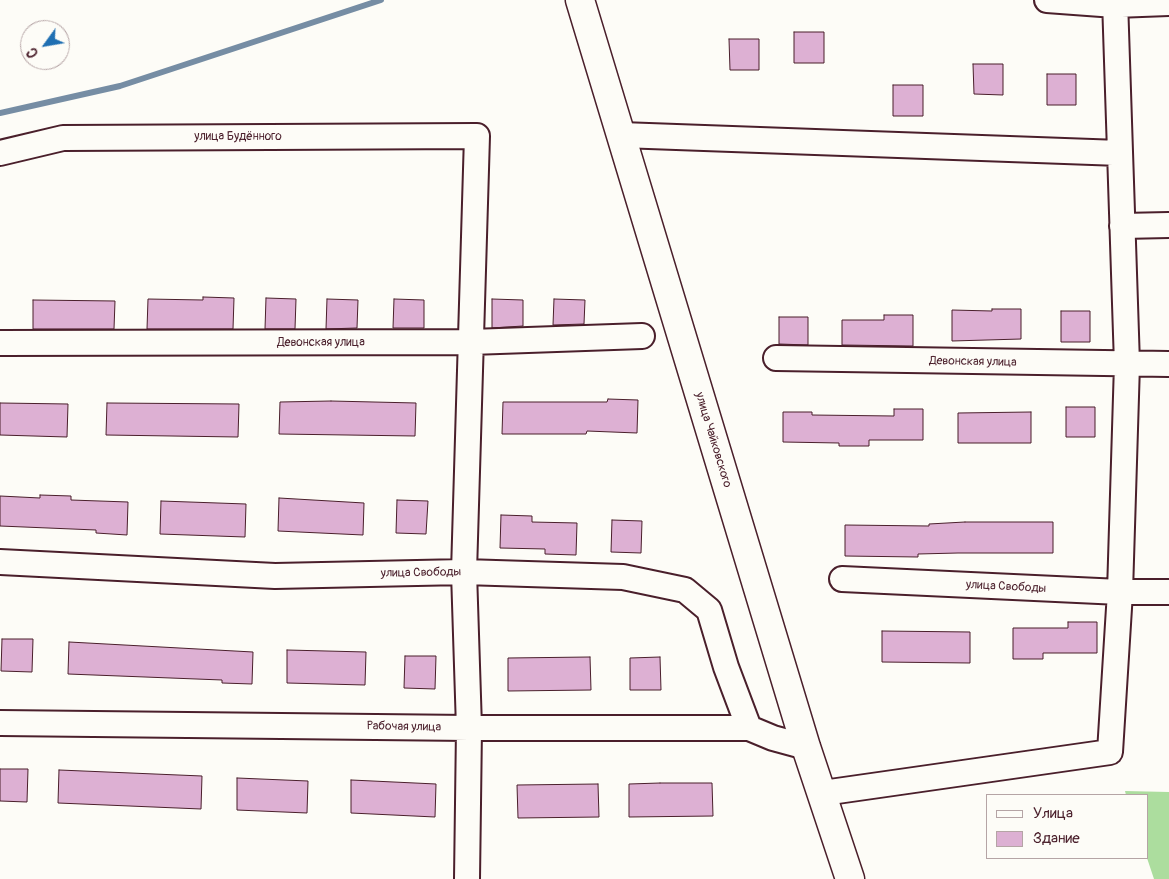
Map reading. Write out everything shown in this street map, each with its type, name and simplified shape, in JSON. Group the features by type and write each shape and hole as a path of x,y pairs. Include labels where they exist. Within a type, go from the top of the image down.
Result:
{"main road":[{"name":"улица Чайковского","path":"580,0 806,747 823,793 850,879"}],"street":[{"path":"1047,0 1169,3"},
{"path":"823,793 1110,752 1120,592 1127,364 1115,3"},
{"path":"621,135 1120,153"},
{"name":"улица Будённого","path":"0,152 63,138 477,136 471,342"},
{"path":"1122,226 1169,225"},
{"name":"Девонская улица","path":"0,343 471,342 642,336"},
{"path":"467,879 469,728 464,572 471,342"},
{"name":"Девонская улица","path":"776,358 1169,364"},
{"name":"улица Свободы","path":"0,562 275,576 464,572 623,577 685,590 710,610 726,667 749,728"},
{"name":"улица Свободы","path":"842,579 1120,592 1169,592"},
{"name":"Рабочая улица","path":"0,723 469,728 749,728 773,738 806,747"}],"green space":[{"path":"1125,791 1169,792 1169,879 1154,879 1147,859 1149,859 1149,794 1126,794"}],"building":[{"path":"794,32 824,32 824,63 794,63"},
{"path":"729,39 759,39 759,70 730,70"},
{"path":"973,64 1003,64 1003,95 974,94"},
{"path":"1047,74 1076,74 1076,105 1047,105"},
{"path":"893,85 923,85 923,116 893,116"},
{"path":"203,297 234,298 233,329 147,329 148,299 203,300"},
{"path":"266,298 296,299 295,329 265,329"},
{"path":"327,299 358,300 357,328 326,329"},
{"path":"394,299 424,300 424,328 393,328"},
{"path":"492,299 523,300 523,326 492,328"},
{"path":"554,299 585,300 584,324 553,325"},
{"path":"33,300 115,301 114,329 33,329"},
{"path":"992,309 1021,309 1021,339 952,341 952,310 992,311"},
{"path":"1061,311 1090,311 1090,342 1061,342"},
{"path":"884,315 913,315 913,346 842,345 842,320 884,320"},
{"path":"779,317 808,317 808,345 779,344"},
{"path":"608,399 638,400 637,433 587,431 586,434 502,434 503,402 607,402"},
{"path":"280,402 416,403 415,436 279,434"},
{"path":"0,403 68,404 67,437 0,435"},
{"path":"107,403 239,404 238,437 106,435"},
{"path":"1066,407 1095,407 1095,437 1066,437"},
{"path":"894,409 923,409 923,440 869,440 869,446 839,446 839,443 783,442 783,412 812,412 812,415 894,416"},
{"path":"1031,412 1031,443 958,443 958,413"},
{"path":"40,495 71,496 71,500 128,502 127,535 96,533 96,530 0,526 0,496 40,498"},
{"path":"279,498 364,503 363,535 278,531"},
{"path":"397,500 428,501 426,534 396,533"},
{"path":"161,501 246,504 245,537 160,534"},
{"path":"501,515 532,516 532,522 577,523 576,555 545,554 545,549 500,548"},
{"path":"612,520 642,521 641,553 611,552"},
{"path":"1053,522 1053,553 918,554 918,557 845,556 845,525 929,526 929,524"},
{"path":"1068,622 1097,622 1097,653 1043,653 1043,659 1013,659 1013,628 1068,628"},
{"path":"882,631 970,632 970,663 882,662"},
{"path":"2,639 33,639 32,672 1,671"},
{"path":"69,642 253,652 252,684 222,683 222,680 68,674"},
{"path":"287,650 366,652 365,685 287,683"},
{"path":"405,656 436,656 435,689 404,688"},
{"path":"590,657 591,690 508,691 508,658"},
{"path":"660,657 661,690 630,690 630,658"},
{"path":"0,769 28,769 27,802 0,801"},
{"path":"59,770 202,776 201,809 58,803"},
{"path":"237,778 308,781 307,813 237,810"},
{"path":"351,780 436,784 435,817 351,813"},
{"path":"712,783 713,816 629,817 629,784"},
{"path":"598,784 599,817 518,818 517,785"}],"waterway":[{"path":"0,113 120,86 381,0"}]}
